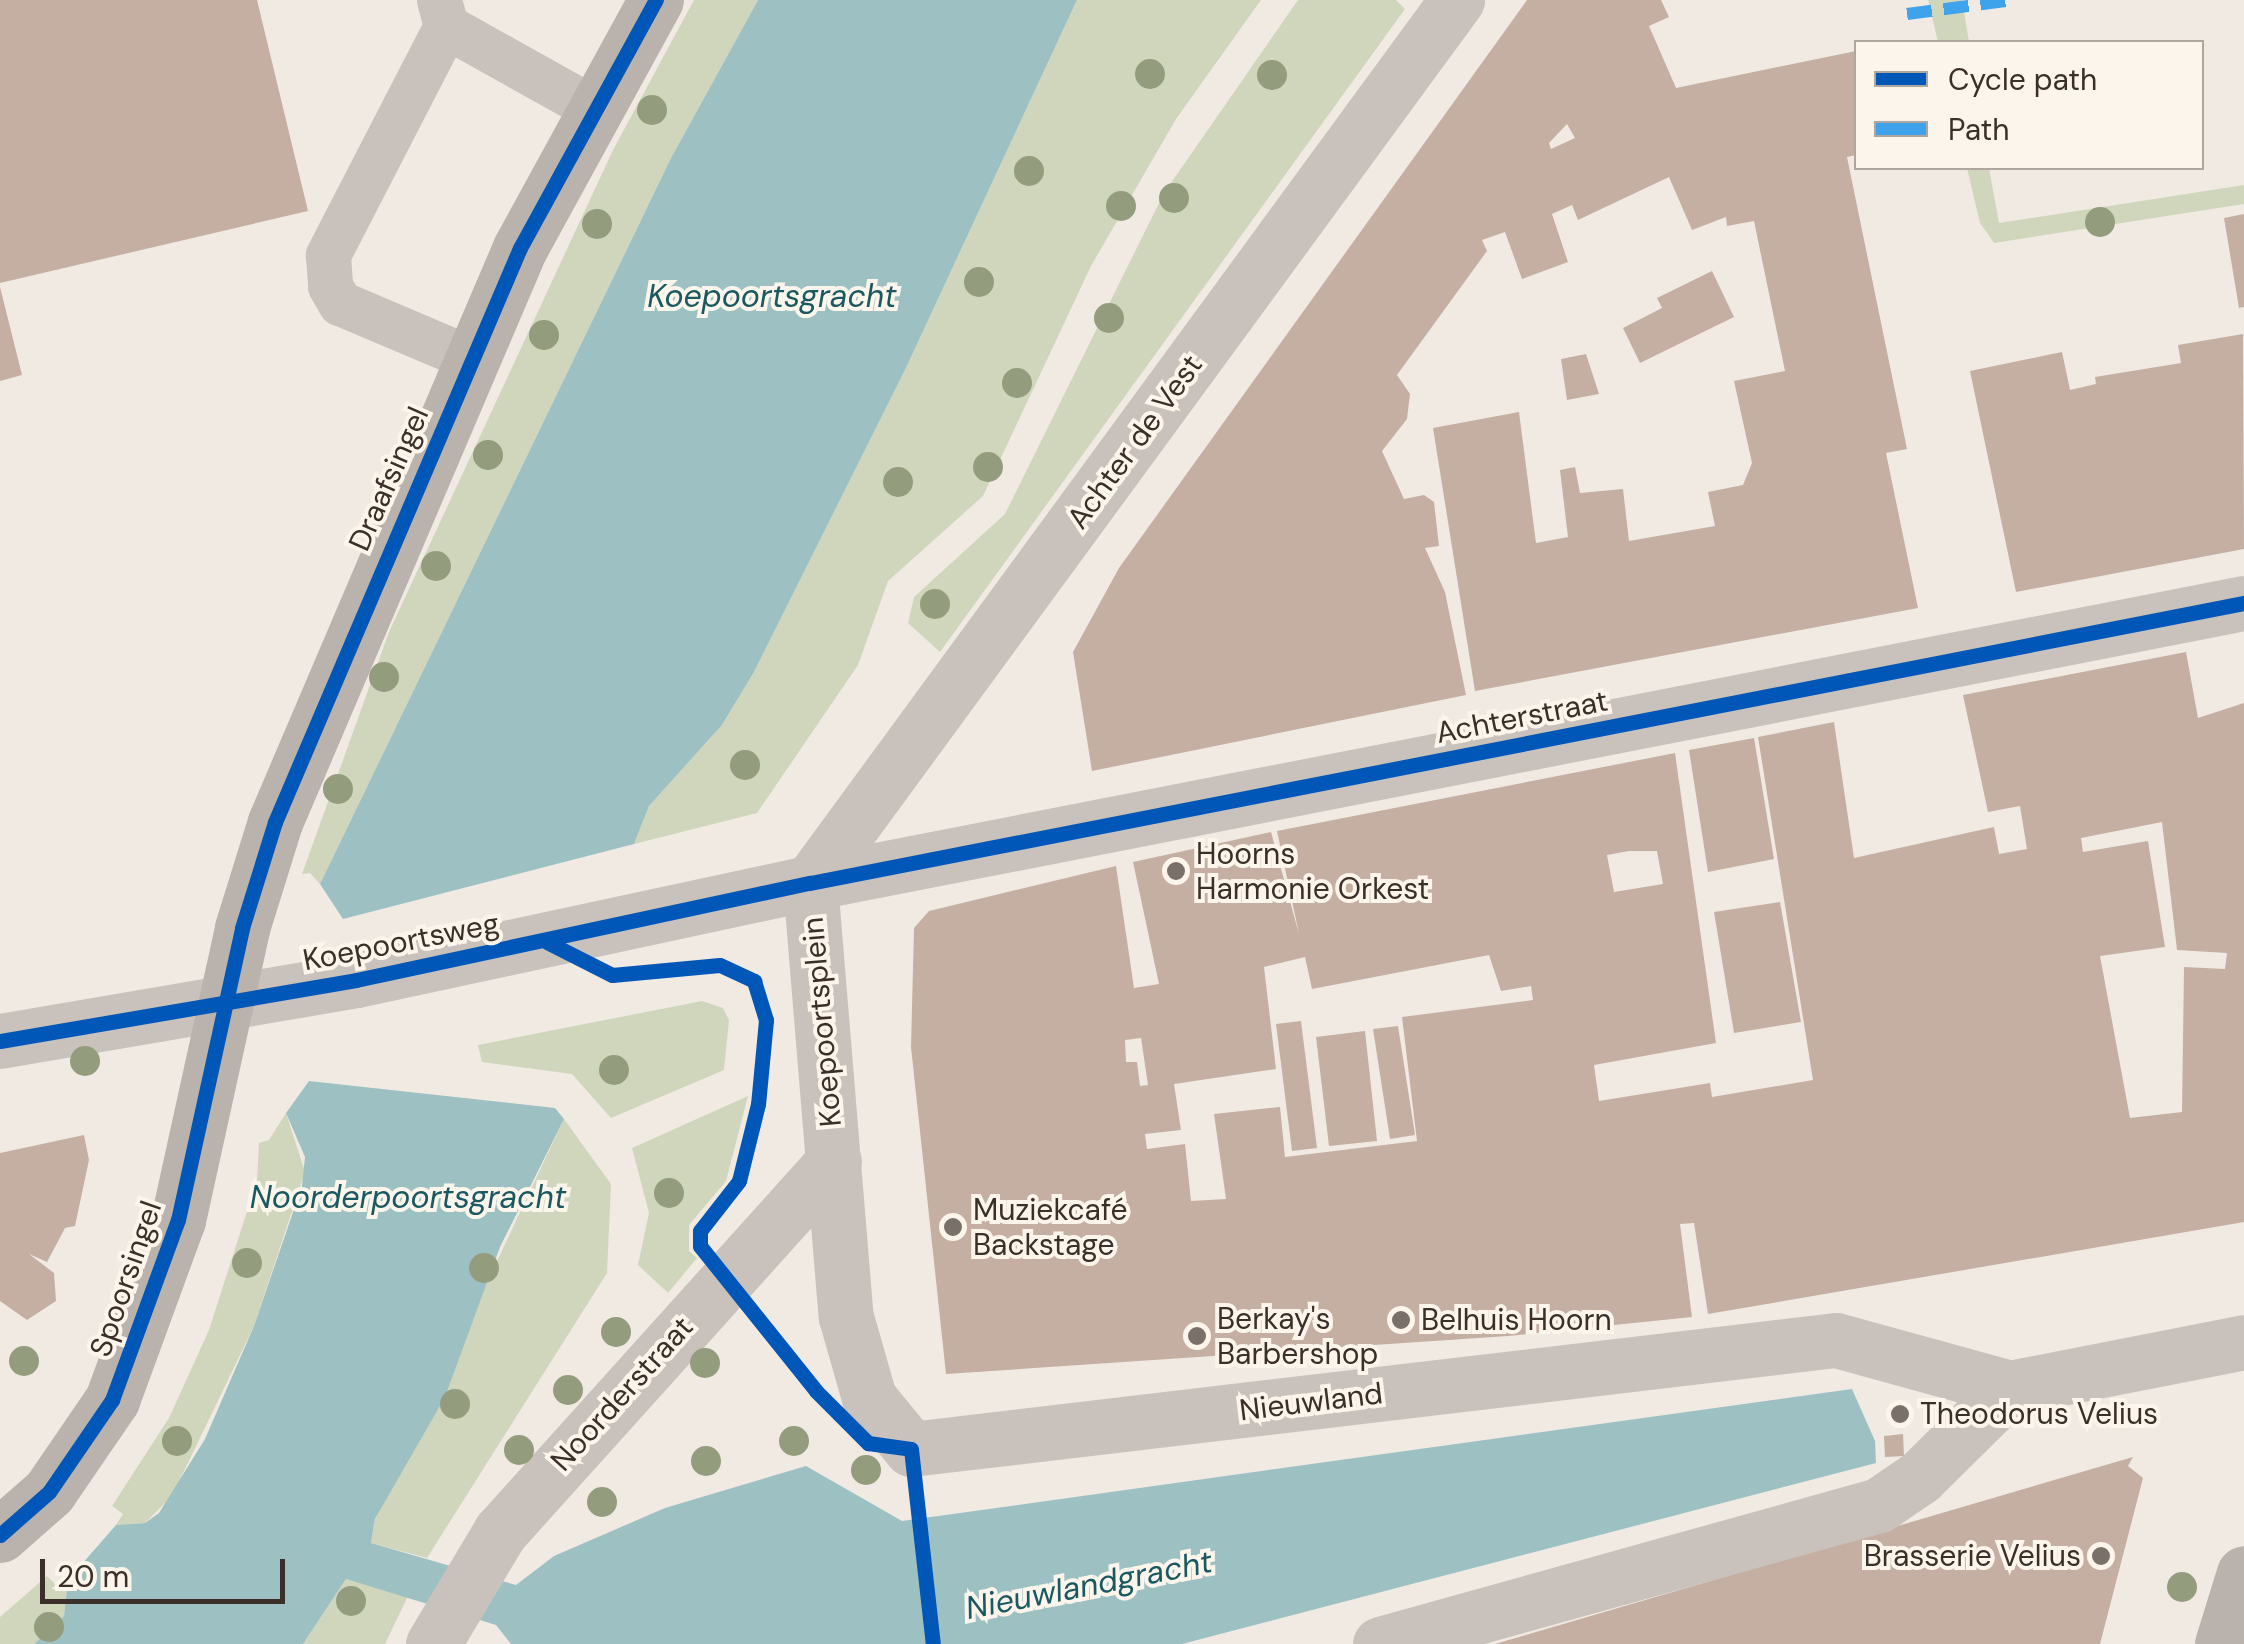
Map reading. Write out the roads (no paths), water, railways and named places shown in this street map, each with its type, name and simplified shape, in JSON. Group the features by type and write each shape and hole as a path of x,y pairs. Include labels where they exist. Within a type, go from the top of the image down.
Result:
{"street":[{"name":"Draafsingel","path":"226,1002 275,822 520,248 656,0"},
{"name":"Achter de Vest","path":"810,883 1457,0"},
{"name":"Achterstraat","path":"810,883 2244,603"},
{"name":"Koepoortsweg","path":"0,1041 548,942 810,883"},
{"name":"Koepoortsplein","path":"810,883 834,1161"},
{"name":"Spoorsingel","path":"0,1536 49,1492 112,1400 178,1220 226,1002"},
{"name":"Nieuwland","path":"834,1161 846,1317 869,1398 911,1449 1836,1340 2010,1388 2244,1342"},
{"name":"Noorderstraat","path":"439,1630 500,1532 834,1161"},
{"path":"1396,1642 1879,1505 1920,1477 2010,1388"},
{"path":"2222,1644 2244,1573"}],"lane":[{"path":"472,360 340,303 330,286 328,255 443,13 596,110"}],"water":[{"name":"Koepoortsgracht","path":"758,0 1077,0 905,370 754,672 722,725 649,806 634,844 343,919 320,884 671,158"},
{"path":"309,1081 555,1108 564,1119 500,1247 445,1397 375,1519 371,1543 516,1585 554,1556 665,1508 806,1466 902,1521 1852,1389 1875,1441 1876,1463 1182,1644 511,1644 496,1625 346,1579 303,1644 34,1644 64,1616 68,1580 116,1525 145,1523 159,1513 205,1439 254,1326 302,1186 305,1157 286,1113"}],"place":[{"name":"Hoorns Harmonie Orkest","path":"1176,871"},
{"name":"Muziekcafé Backstage","path":"953,1227"},
{"name":"Belhuis Hoorn","path":"1401,1320"},
{"name":"Berkay's Barbershop","path":"1197,1336"},
{"name":"Theodorus Velius","path":"1900,1414"},
{"name":"Brasserie Velius","path":"2101,1556"}],"water label":[{"name":"Noorderpoortsgracht","path":"408,1197"},
{"name":"Nieuwlandgracht","path":"1089,1585"}]}
